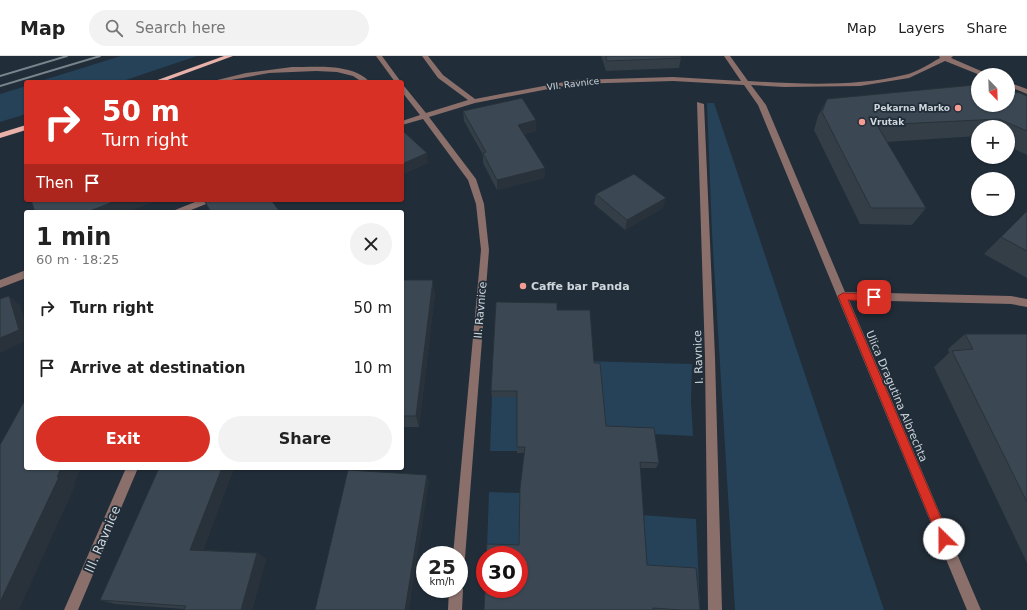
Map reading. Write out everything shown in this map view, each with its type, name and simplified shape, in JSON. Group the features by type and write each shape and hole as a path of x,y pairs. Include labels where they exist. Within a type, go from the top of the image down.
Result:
{"main road":[{"path":"161,80 230,56"},
{"path":"0,136 24,128"}],"street":[{"path":"379,56 397,80"},
{"path":"425,56 435,71 447,83 474,100"},
{"path":"727,56 748,83"},
{"path":"946,57 971,68"},
{"name":"VII. Ravnice","path":"404,121 474,100 574,82 673,79 817,86 860,84 906,77 946,57"},
{"path":"220,80 246,74 325,69 348,71 364,80"},
{"name":"Ulica Dragutina Albrechta","path":"748,83 762,105 974,610"},
{"path":"1015,87 1027,92"},
{"name":"II. Ravnice","path":"404,90 472,179 480,204 485,250 460,546"},
{"name":"I. Ravnice","path":"700,104 710,357 715,610"},
{"path":"189,210 204,202"},
{"path":"0,284 24,275"},
{"path":"843,296 1011,300 1027,303"},
{"name":"III. Ravnice","path":"71,610 131,470"},
{"path":"455,610 456,598"}],"shaded area":[{"path":"121,56 197,56 126,80 43,80"},
{"path":"24,87 24,115 0,122 0,94"},
{"path":"707,103 714,103 884,610 735,610 712,233"},
{"path":"582,361 692,364 691,401 693,436 652,434 612,450"},
{"path":"492,397 517,397 517,451 490,451"},
{"path":"489,492 520,493 519,546 487,546"},
{"path":"641,515 696,519 700,610 649,610"}],"building":[{"path":"606,56 680,56 681,58 607,61"},
{"path":"971,85 971,112 1015,112 1015,92 1027,96 1027,131 1015,126 1015,120 999,119 877,125 926,208 871,208 822,112 827,99"},
{"path":"522,98 536,120 518,125 545,168 497,180 483,153 486,152 463,111"},
{"path":"404,132 427,153 404,163"},
{"path":"634,174 666,198 627,220 596,194"},
{"path":"32,202 113,202 92,210 34,210"},
{"path":"205,202 272,202 278,210 210,210"},
{"path":"1027,211 1027,251 1001,237"},
{"path":"404,280 433,280 416,416 404,416"},
{"path":"9,296 19,330 0,338 0,299"},
{"path":"496,302 557,303 557,310 590,310 594,363 600,363 606,426 654,428 659,463 640,462 647,565 696,568 700,610 653,608 653,610 484,610 485,598 528,598 528,546 487,546 487,544 519,545 520,488 525,447 517,447 517,391 491,391"},
{"path":"965,334 1027,334 1027,502 952,351 973,349"},
{"path":"24,402 24,470 60,470 57,477 59,477 0,602 0,445"},
{"path":"158,470 221,470 190,550 257,553 241,610 184,610 186,606 100,600"},
{"path":"348,470 427,475 405,610 315,610"}],"railway":[{"path":"0,76 67,56"},
{"path":"0,86 100,56"}],"place":[{"name":"Pekarna Marko","path":"958,108"},
{"name":"Vrutak","path":"862,122"},
{"name":"Caffe bar Panda","path":"523,286"}],"route":[{"path":"874,297 843,296 944,539"}]}
